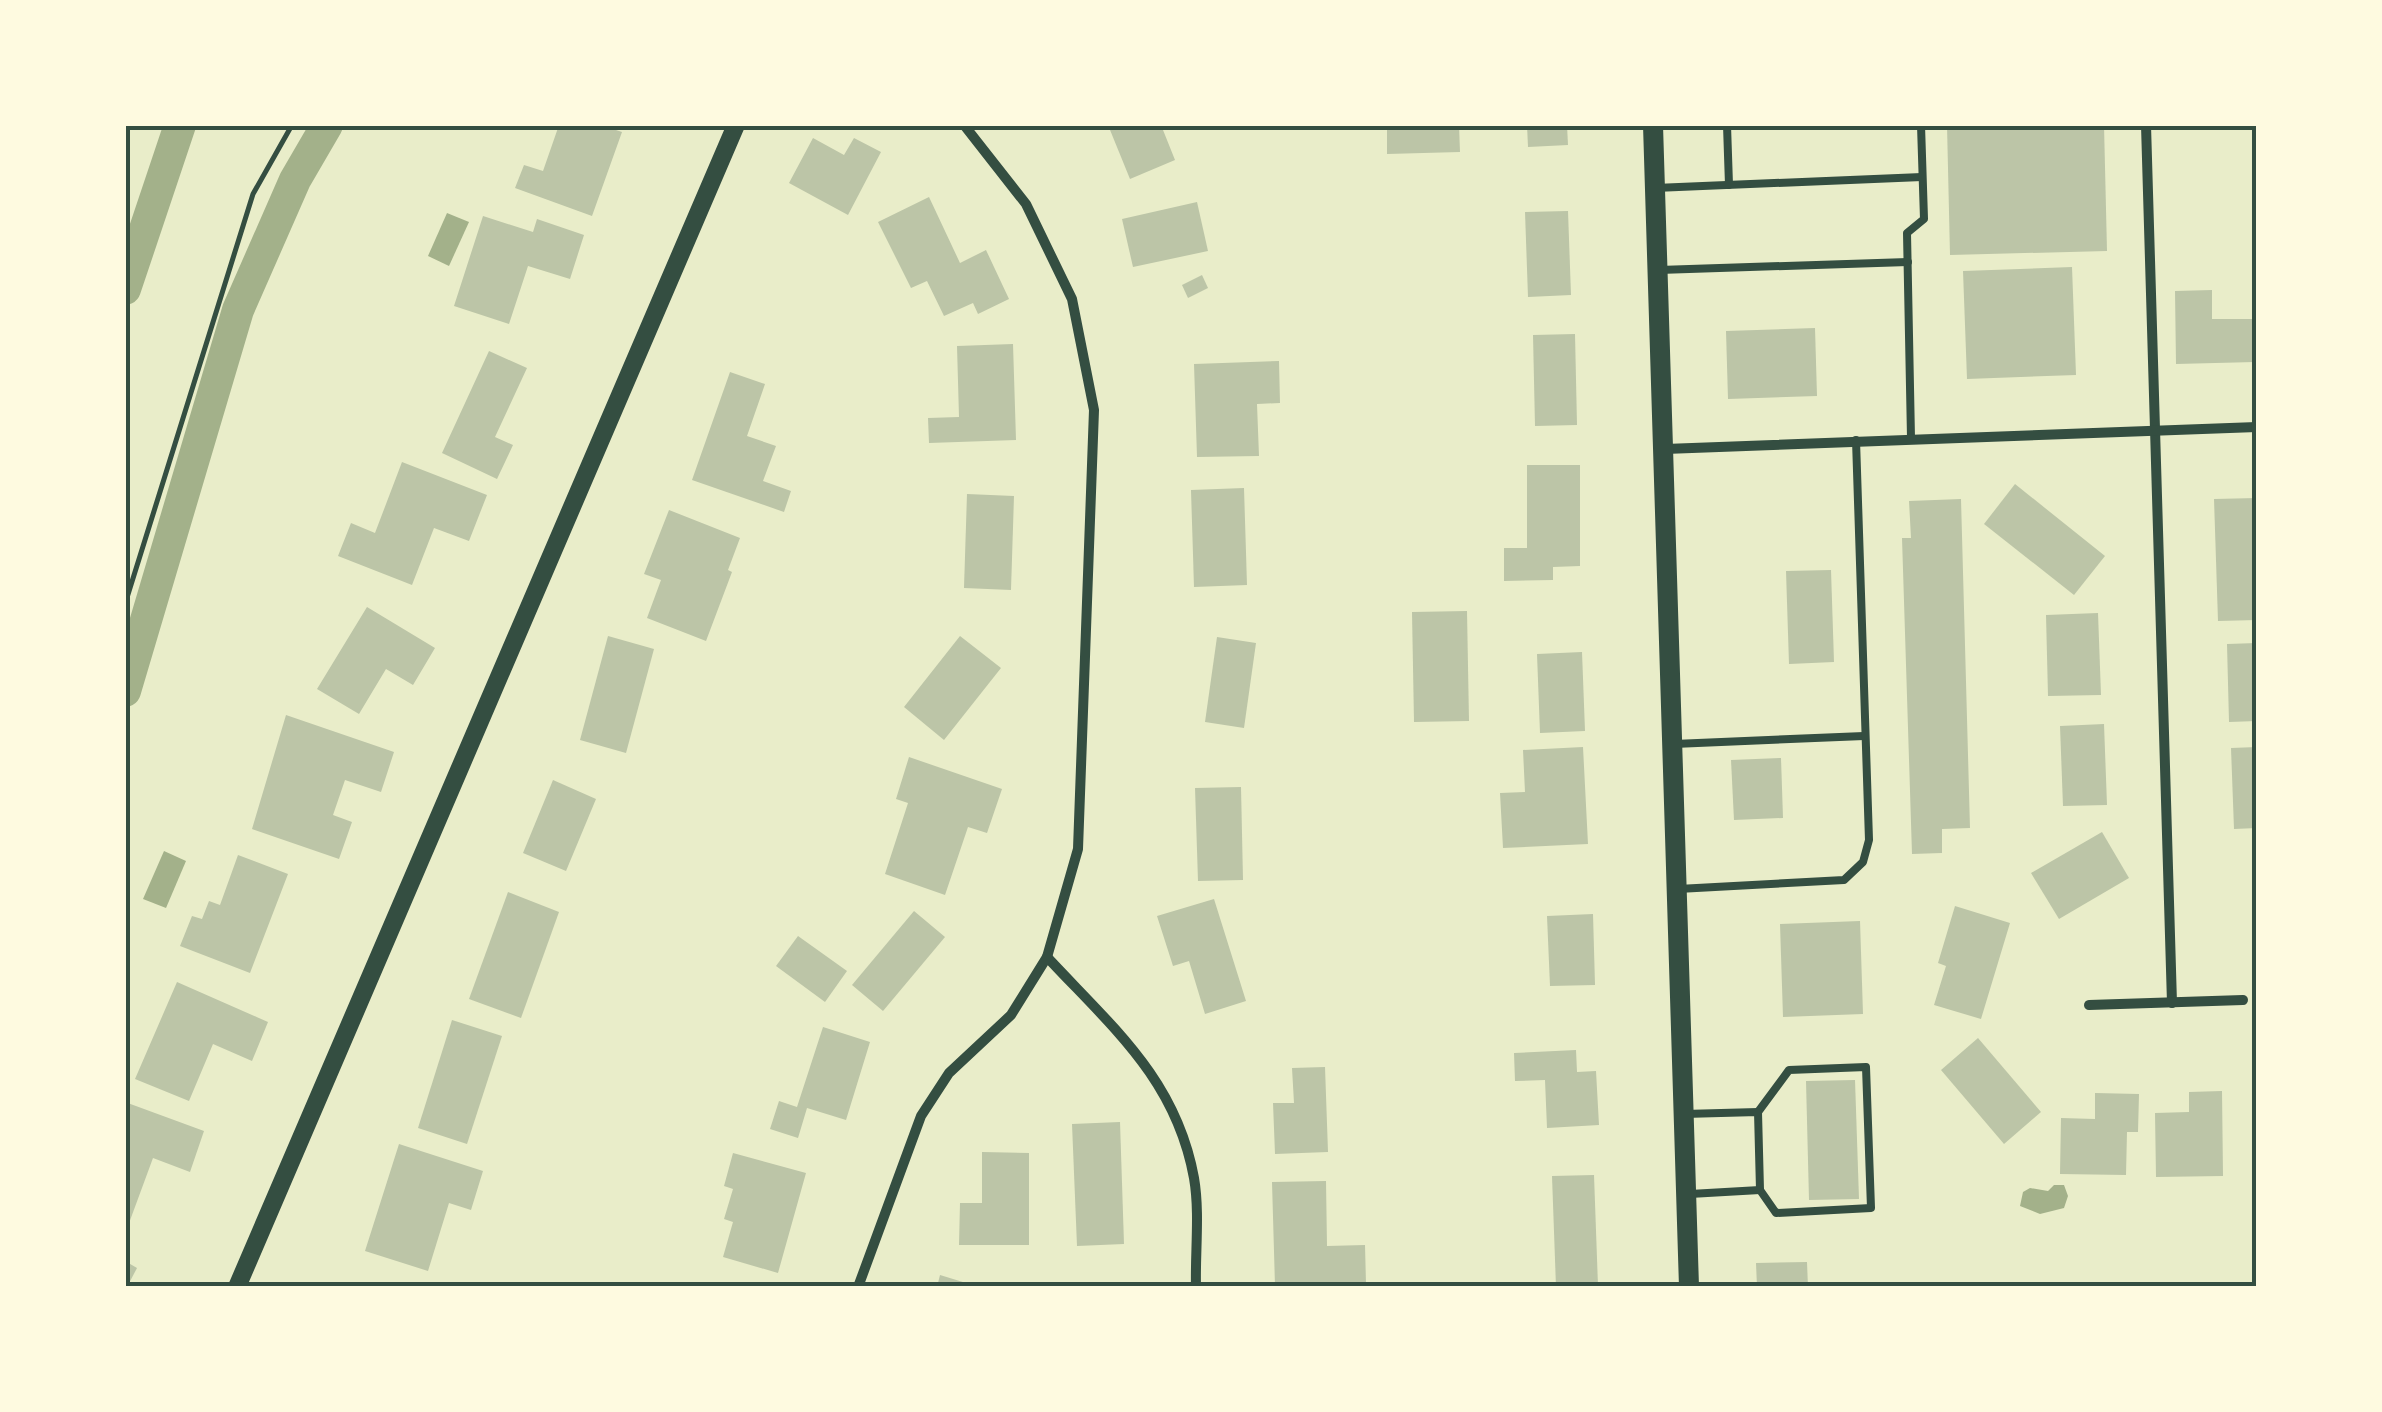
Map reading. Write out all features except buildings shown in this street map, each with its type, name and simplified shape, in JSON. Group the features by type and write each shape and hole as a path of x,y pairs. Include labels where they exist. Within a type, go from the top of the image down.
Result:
{"main road":[{"path":"1653,125 1688,1287"}],"street":[{"path":"238,1287 736,125"},
{"path":"858,1287 921,1116 949,1073 1011,1015 1047,956 1078,849 1094,410 1072,299 1026,204 964,125"},
{"path":"2146,125 2172,1002"},
{"path":"1665,448 2257,427"},
{"path":"1047,956 1137,1052 1173,1105 1194,1180 1196,1287"},
{"path":"2089,1005 2243,1000"}],"lane":[{"path":"1727,125 1729,184"},
{"path":"1911,438 1907,233 1924,219 1921,125"},
{"path":"1655,188 1922,178"},
{"path":"1659,270 1908,262"},
{"path":"1678,889 1844,880 1863,862 1869,840 1856,440"},
{"path":"1673,744 1864,736"},
{"path":"1866,1067 1871,1208 1776,1212 1760,1190 1758,1112 1789,1070 1866,1067"},
{"path":"1684,1114 1758,1112"},
{"path":"1686,1194 1760,1190"}],"path":[{"path":"125,604 253,194 292,125"}],"shaded area":[{"path":"447,213 469,222 449,266 428,256"},
{"path":"164,851 186,861 166,908 143,899"},
{"path":"2054,1185 2064,1185 2068,1196 2064,1208 2040,1214 2020,1206 2023,1192 2030,1188 2048,1191"}],"waterway":[{"path":"125,289 180,125"},
{"path":"125,691 238,310 295,180 327,125"}]}
